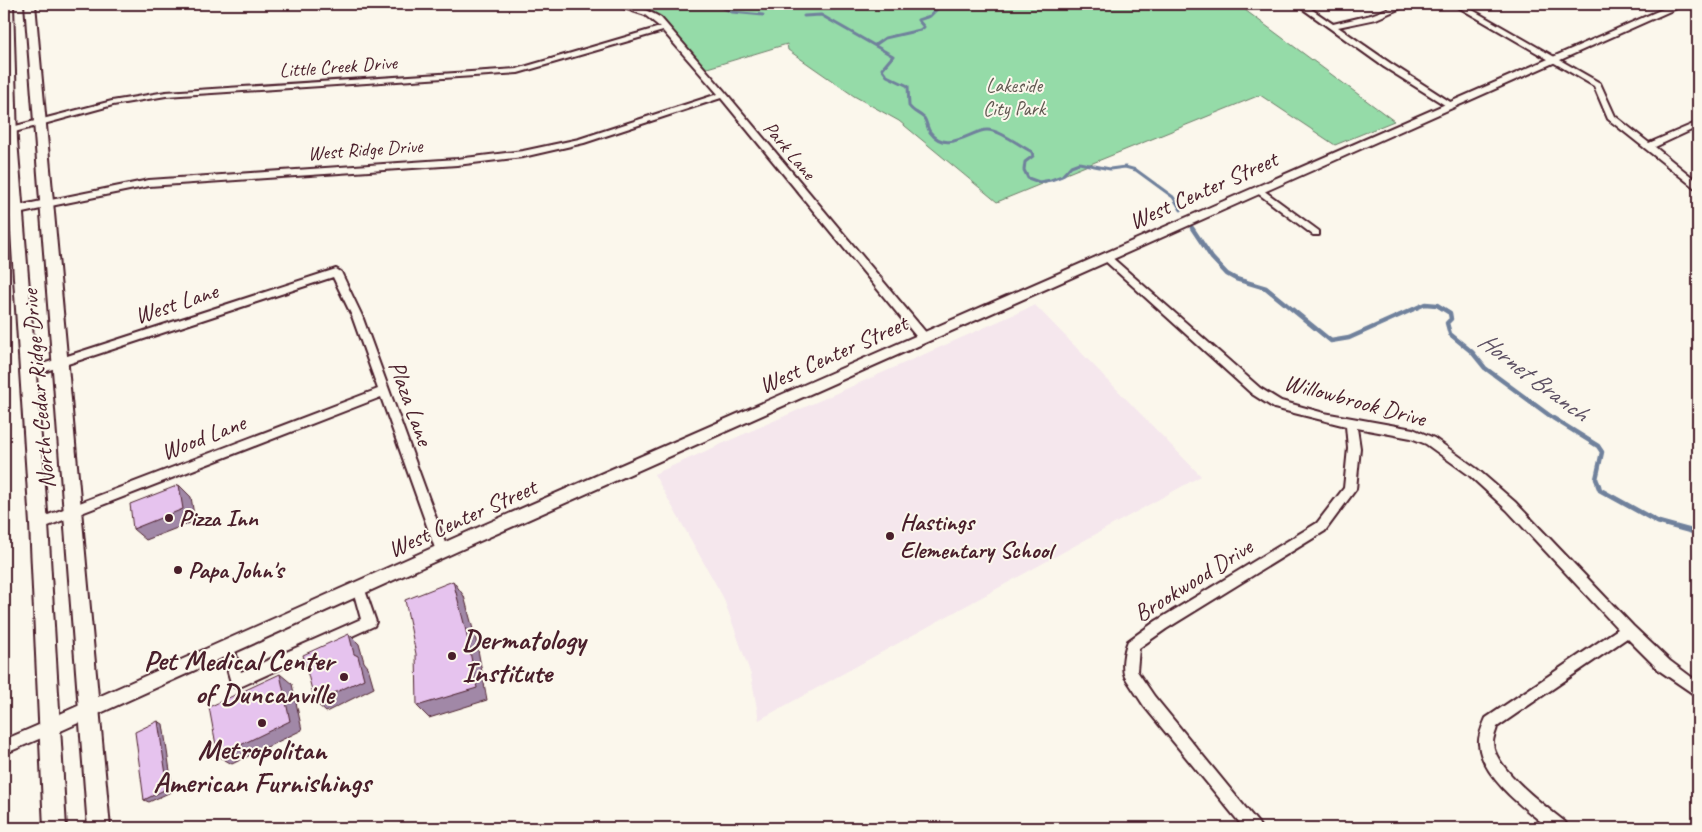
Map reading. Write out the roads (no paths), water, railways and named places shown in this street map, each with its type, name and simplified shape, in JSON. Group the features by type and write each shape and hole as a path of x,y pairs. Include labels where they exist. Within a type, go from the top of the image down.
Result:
{"main road":[{"name":"North Cedar Ridge Drive","path":"8,4 11,130 10,212 28,373 39,524 48,728 55,828"},
{"name":"North Cedar Ridge Drive","path":"30,4 99,828"}],"street":[{"name":"Park Lane","path":"616,4 648,13 665,28 723,95 924,338"},
{"path":"1300,4 1450,105"},
{"path":"1332,26 1373,17 1406,4"},
{"path":"1457,4 1597,85 1611,117 1698,186"},
{"name":"West Center Street","path":"4,747 359,590 442,551 1681,4"},
{"name":"Little Creek Drive","path":"11,130 112,103 166,94 518,71 665,28"},
{"name":"West Ridge Drive","path":"10,212 149,183 457,162 523,154 581,141 723,95"},
{"path":"1648,147 1698,124"},
{"path":"1259,190 1316,233"},
{"name":"Willowbrook Drive","path":"1106,258 1256,391 1278,405 1351,423 1413,434 1430,441 1473,472 1511,506 1628,630 1665,666 1698,690"},
{"name":"West Lane","path":"28,373 336,272"},
{"name":"Plaza Lane","path":"336,272 356,313 442,551"},
{"name":"Wood Lane","path":"39,524 384,391"},
{"name":"Brookwood Drive","path":"1253,828 1170,728 1130,672 1133,645 1161,625 1321,527 1350,489 1354,465 1351,423"},
{"path":"228,648 237,681 369,622 359,590"},
{"path":"1560,827 1519,794 1494,764 1486,744 1491,723 1628,630"}],"waterway":[{"name":"Hornet Branch","path":"720,4 721,7 732,12 763,15"},
{"path":"875,45 885,38 920,30 924,27 918,20 930,16 942,4"},
{"name":"Hornet Branch","path":"804,16 821,15 893,56 882,69 887,76 908,86 909,106 924,118 929,130 937,139 944,141 959,140 987,130 998,133 1032,152 1033,156 1025,162 1024,170 1028,178 1039,182 1062,176 1071,166 1079,163 1110,169 1125,167 1136,170 1173,197 1181,210"},
{"name":"Hornet Branch","path":"1192,228 1212,258 1227,274 1236,279 1266,288 1331,341 1349,338 1425,304 1437,305 1450,313 1451,319 1447,323 1450,334 1472,352 1485,368 1553,418 1598,446 1602,452 1596,479 1599,486"},
{"name":"Hornet Branch","path":"1598,485 1600,490 1658,522 1698,533"}],"place":[{"name":"Pizza Inn","path":"169,518"},
{"name":"Hastings Elementary School","path":"890,536"},
{"name":"Papa John's","path":"178,570"},
{"name":"Dermatology Institute","path":"452,656"},
{"name":"Pet Medical Center of Duncanville","path":"344,677"},
{"name":"Metropolitan American Furnishings","path":"262,723"}],"park label":[{"name":"Lakeside City Park","path":"1014,96"}]}
